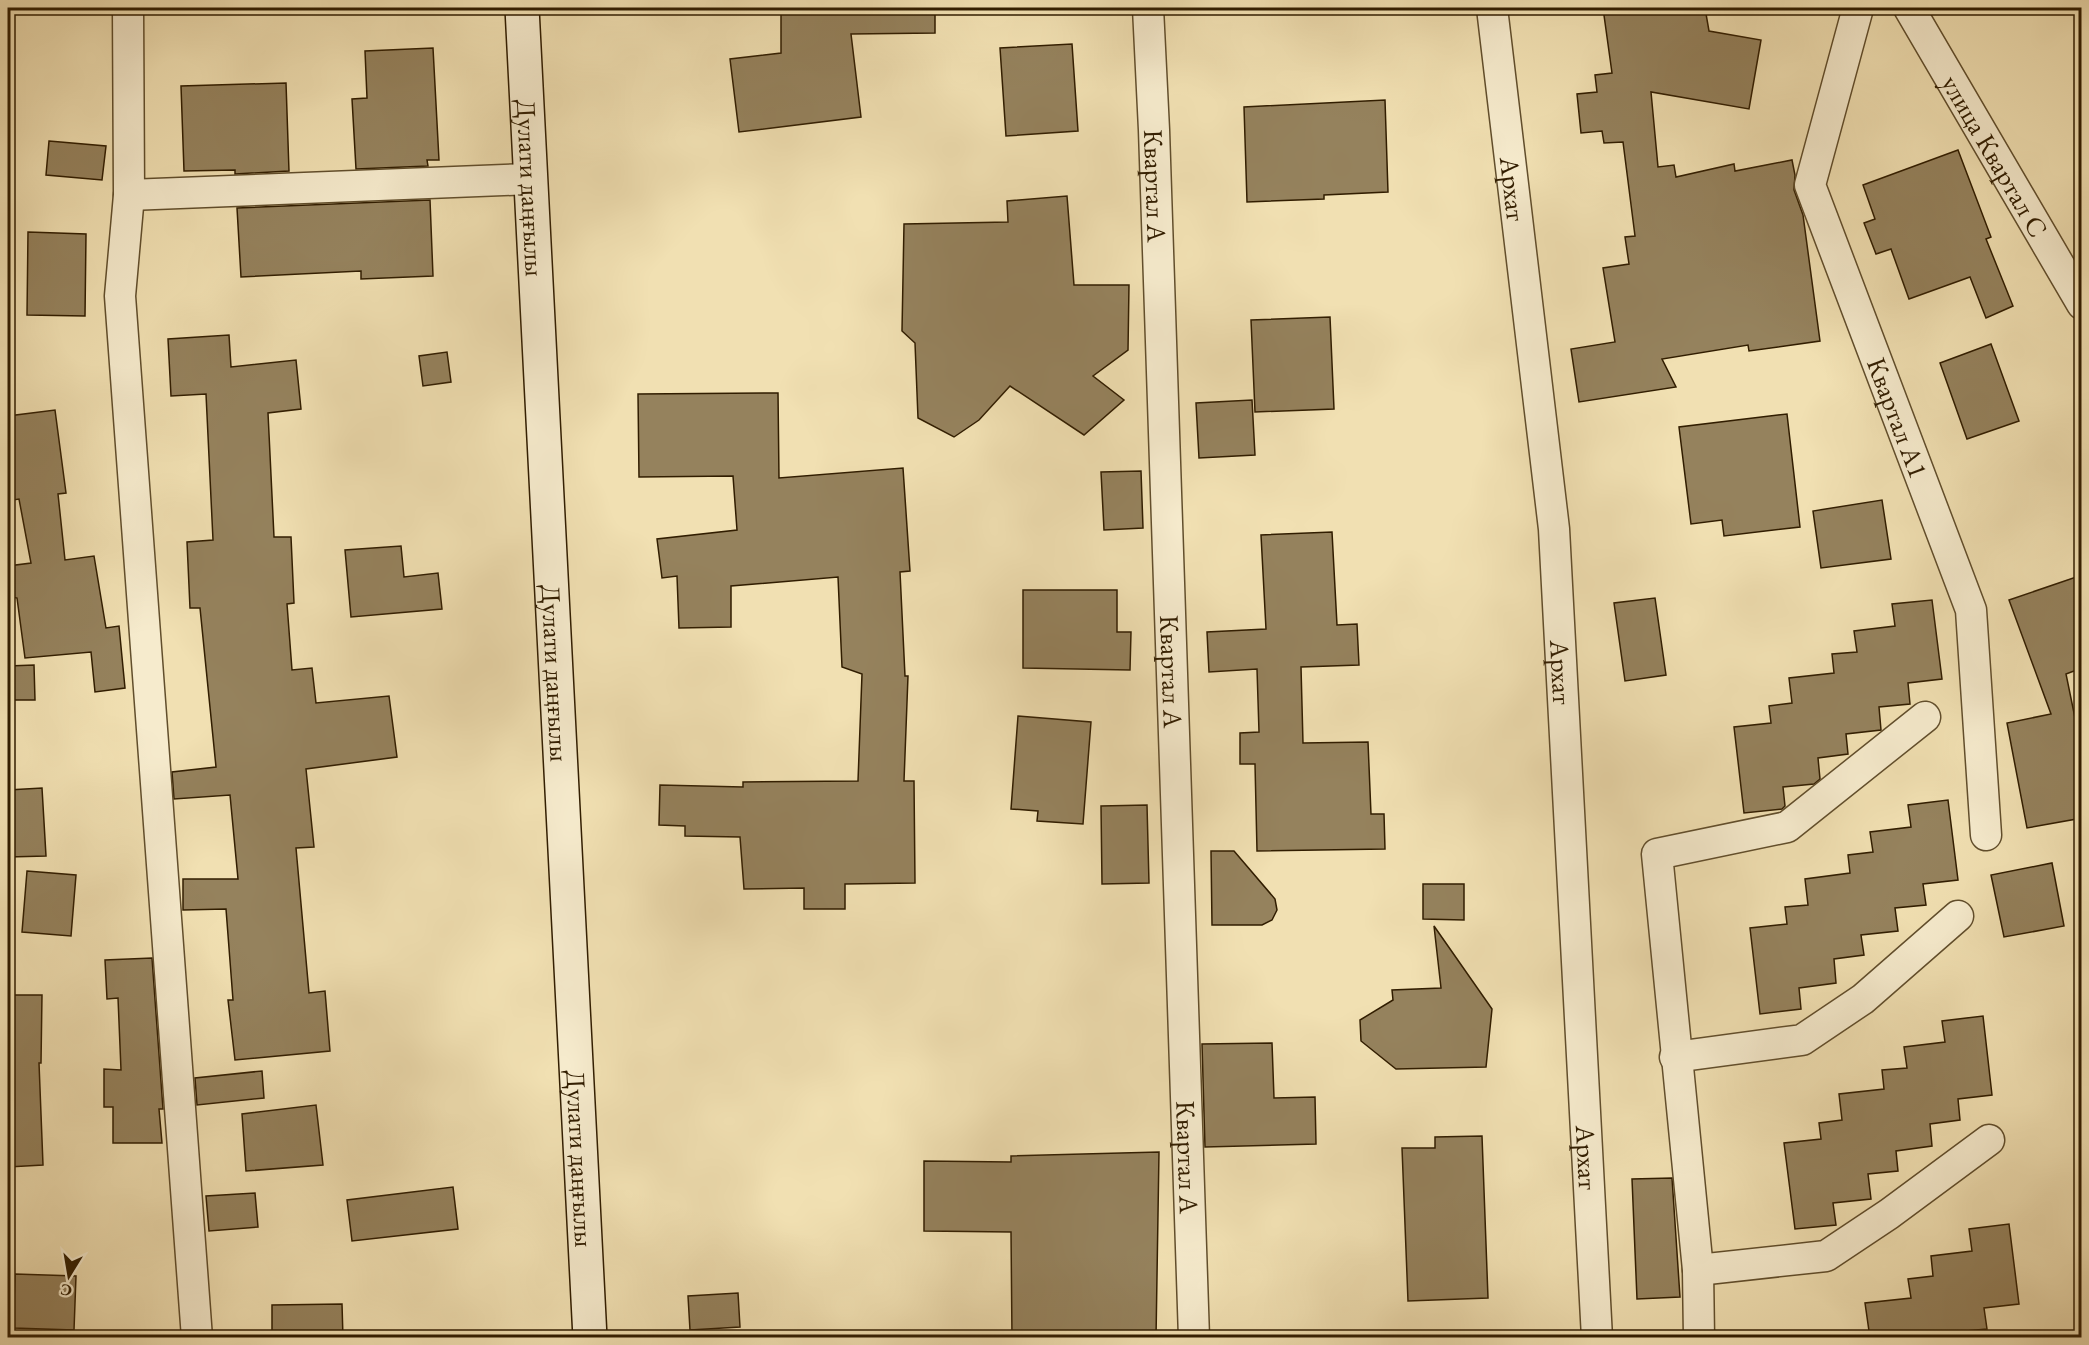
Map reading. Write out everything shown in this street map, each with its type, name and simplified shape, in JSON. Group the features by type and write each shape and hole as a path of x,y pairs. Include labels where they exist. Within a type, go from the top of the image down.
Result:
{"main road":[{"name":"Дулати даңғылы","path":"522,8 590,1338"}],"street":[{"path":"128,8 129,195 120,296 197,1338"},
{"name":"Квартал А","path":"1148,8 1155,154 1194,1338"},
{"name":"Архат","path":"1492,8 1554,529 1597,1338"},
{"name":"Квартал А1","path":"1858,8 1810,185 1971,610 1986,835"},
{"name":"улица Квартал С","path":"1909,8 2068,261 2082,304"},
{"path":"129,195 530,178"},
{"path":"1699,1338 1698,1270 1675,1056 1657,854 1787,827 1925,717"},
{"path":"1675,1056 1803,1040 1863,999 1958,916"},
{"path":"1698,1270 1826,1256 1889,1214 1989,1140"}],"building":[{"path":"781,8 935,8 935,33 851,34 861,117 739,132 730,59 781,53"},
{"path":"1603,8 1705,8 1709,31 1761,40 1749,109 1651,92 1658,167 1674,165 1676,177 1734,164 1735,171 1792,160 1795,175 1794,190 1803,215 1820,341 1749,351 1748,345 1662,359 1676,387 1579,402 1571,349 1615,342 1603,268 1629,264 1625,237 1635,236 1623,142 1604,143 1602,131 1581,133 1577,94 1597,92 1595,75 1612,73"},
{"path":"1072,44 1078,131 1006,136 1000,48"},
{"path":"433,48 439,160 427,160 428,166 356,169 352,99 367,98 365,51"},
{"path":"286,83 289,171 235,174 235,170 184,171 181,86"},
{"path":"1385,100 1388,192 1324,195 1324,199 1247,202 1244,107"},
{"path":"49,141 106,146 102,180 46,175"},
{"path":"1958,150 1991,237 1986,239 2013,306 1986,318 1970,277 1909,299 1891,249 1876,254 1864,223 1875,219 1863,185"},
{"path":"1067,196 1074,285 1129,285 1128,350 1093,376 1124,400 1084,435 1010,386 979,420 954,437 918,418 915,343 902,331 904,224 1008,222 1007,201"},
{"path":"430,200 433,276 361,279 361,271 241,277 237,208"},
{"path":"28,232 86,234 85,316 27,315"},
{"path":"1330,317 1334,409 1255,412 1251,320"},
{"path":"229,335 231,367 296,360 301,409 268,413 274,537 291,537 294,603 287,604 292,670 312,668 316,703 389,696 397,757 306,769 314,847 296,848 309,993 325,991 330,1051 235,1060 228,1000 233,1000 226,909 183,910 183,879 238,879 230,795 174,799 172,772 216,767 200,608 190,608 187,542 213,540 206,394 171,396 168,339"},
{"path":"1991,344 2019,421 1967,439 1940,363"},
{"path":"447,352 451,382 423,386 419,356"},
{"path":"778,393 779,478 903,468 910,571 900,572 905,676 908,676 904,781 914,781 915,883 845,884 845,909 804,909 804,888 744,889 740,837 685,836 685,826 659,825 660,785 743,787 743,782 858,781 862,674 842,667 838,577 731,586 731,627 679,628 677,576 662,578 657,539 737,530 733,476 639,477 638,394"},
{"path":"1252,400 1255,455 1199,458 1196,403"},
{"path":"55,410 66,493 58,494 65,560 94,556 106,628 119,626 125,688 95,692 91,652 25,658 17,598 8,596 8,566 31,563 19,499 13,500 8,455 8,416"},
{"path":"1787,414 1800,527 1724,536 1722,520 1691,524 1679,427"},
{"path":"1141,471 1143,528 1104,530 1101,472"},
{"path":"1882,500 1891,559 1821,568 1813,511"},
{"path":"1332,532 1337,625 1357,624 1359,665 1301,667 1303,743 1368,742 1371,814 1384,814 1385,849 1257,851 1255,764 1240,764 1240,733 1259,732 1257,669 1209,672 1207,632 1266,629 1261,535"},
{"path":"401,546 404,577 438,573 442,609 351,617 345,550"},
{"path":"2082,575 2082,668 2066,674 2082,752 2082,818 2027,828 2007,723 2051,714 2009,600"},
{"path":"1023,590 1117,590 1117,632 1131,632 1130,670 1023,668"},
{"path":"1655,598 1666,675 1625,681 1614,603"},
{"path":"1932,600 1942,679 1908,683 1910,704 1879,707 1881,730 1846,734 1848,754 1818,758 1820,779 1814,784 1783,787 1785,806 1782,809 1744,813 1734,727 1771,723 1769,706 1792,703 1789,678 1834,673 1832,654 1857,652 1854,631 1895,626 1892,604"},
{"path":"34,665 35,700 8,700 8,666"},
{"path":"1018,716 1091,722 1083,824 1037,821 1038,811 1011,809"},
{"path":"42,788 46,856 8,857 8,790"},
{"path":"1948,800 1958,880 1923,884 1926,905 1895,908 1898,931 1861,935 1864,955 1834,959 1836,983 1799,988 1801,1009 1760,1014 1750,928 1787,924 1785,907 1808,905 1805,879 1850,873 1848,855 1873,852 1870,832 1911,827 1908,805"},
{"path":"1147,805 1149,883 1102,884 1101,806"},
{"path":"1211,851 1234,851 1275,899 1277,910 1272,920 1262,925 1212,925"},
{"path":"2052,863 2064,926 2004,937 1991,875"},
{"path":"27,871 76,875 71,936 22,932"},
{"path":"1423,884 1464,884 1464,920 1423,919"},
{"path":"1434,926 1492,1009 1486,1067 1396,1069 1361,1041 1360,1020 1393,1000 1392,990 1441,988"},
{"path":"152,958 163,1109 159,1109 162,1143 113,1143 113,1107 104,1107 104,1069 121,1070 118,998 107,999 105,960"},
{"path":"8,995 42,995 41,1063 39,1063 43,1165 8,1167"},
{"path":"1983,1016 1992,1095 1958,1099 1960,1120 1930,1124 1932,1146 1896,1151 1898,1171 1868,1174 1871,1199 1833,1203 1836,1225 1795,1229 1784,1143 1821,1139 1819,1123 1842,1120 1839,1094 1884,1089 1882,1070 1907,1068 1904,1047 1945,1042 1942,1021"},
{"path":"1272,1043 1274,1098 1315,1097 1316,1144 1205,1147 1202,1044"},
{"path":"262,1071 264,1098 197,1105 195,1078"},
{"path":"316,1105 323,1165 246,1171 242,1114"},
{"path":"1482,1136 1488,1298 1408,1301 1402,1148 1435,1148 1435,1137"},
{"path":"1159,1152 1156,1338 1012,1338 1011,1232 924,1231 924,1161 1011,1162 1011,1156"},
{"path":"1672,1178 1680,1297 1637,1299 1632,1179"},
{"path":"453,1187 458,1229 352,1241 347,1200"},
{"path":"255,1193 258,1227 209,1231 206,1196"},
{"path":"2009,1224 2019,1304 1984,1308 1987,1329 1956,1332 1957,1338 1870,1338 1865,1303 1911,1298 1908,1279 1933,1276 1931,1256 1972,1251 1969,1229"},
{"path":"15,1274 76,1276 74,1330 13,1328"},
{"path":"738,1293 740,1327 690,1330 688,1296"},
{"path":"342,1304 343,1338 272,1338 272,1305"}]}
